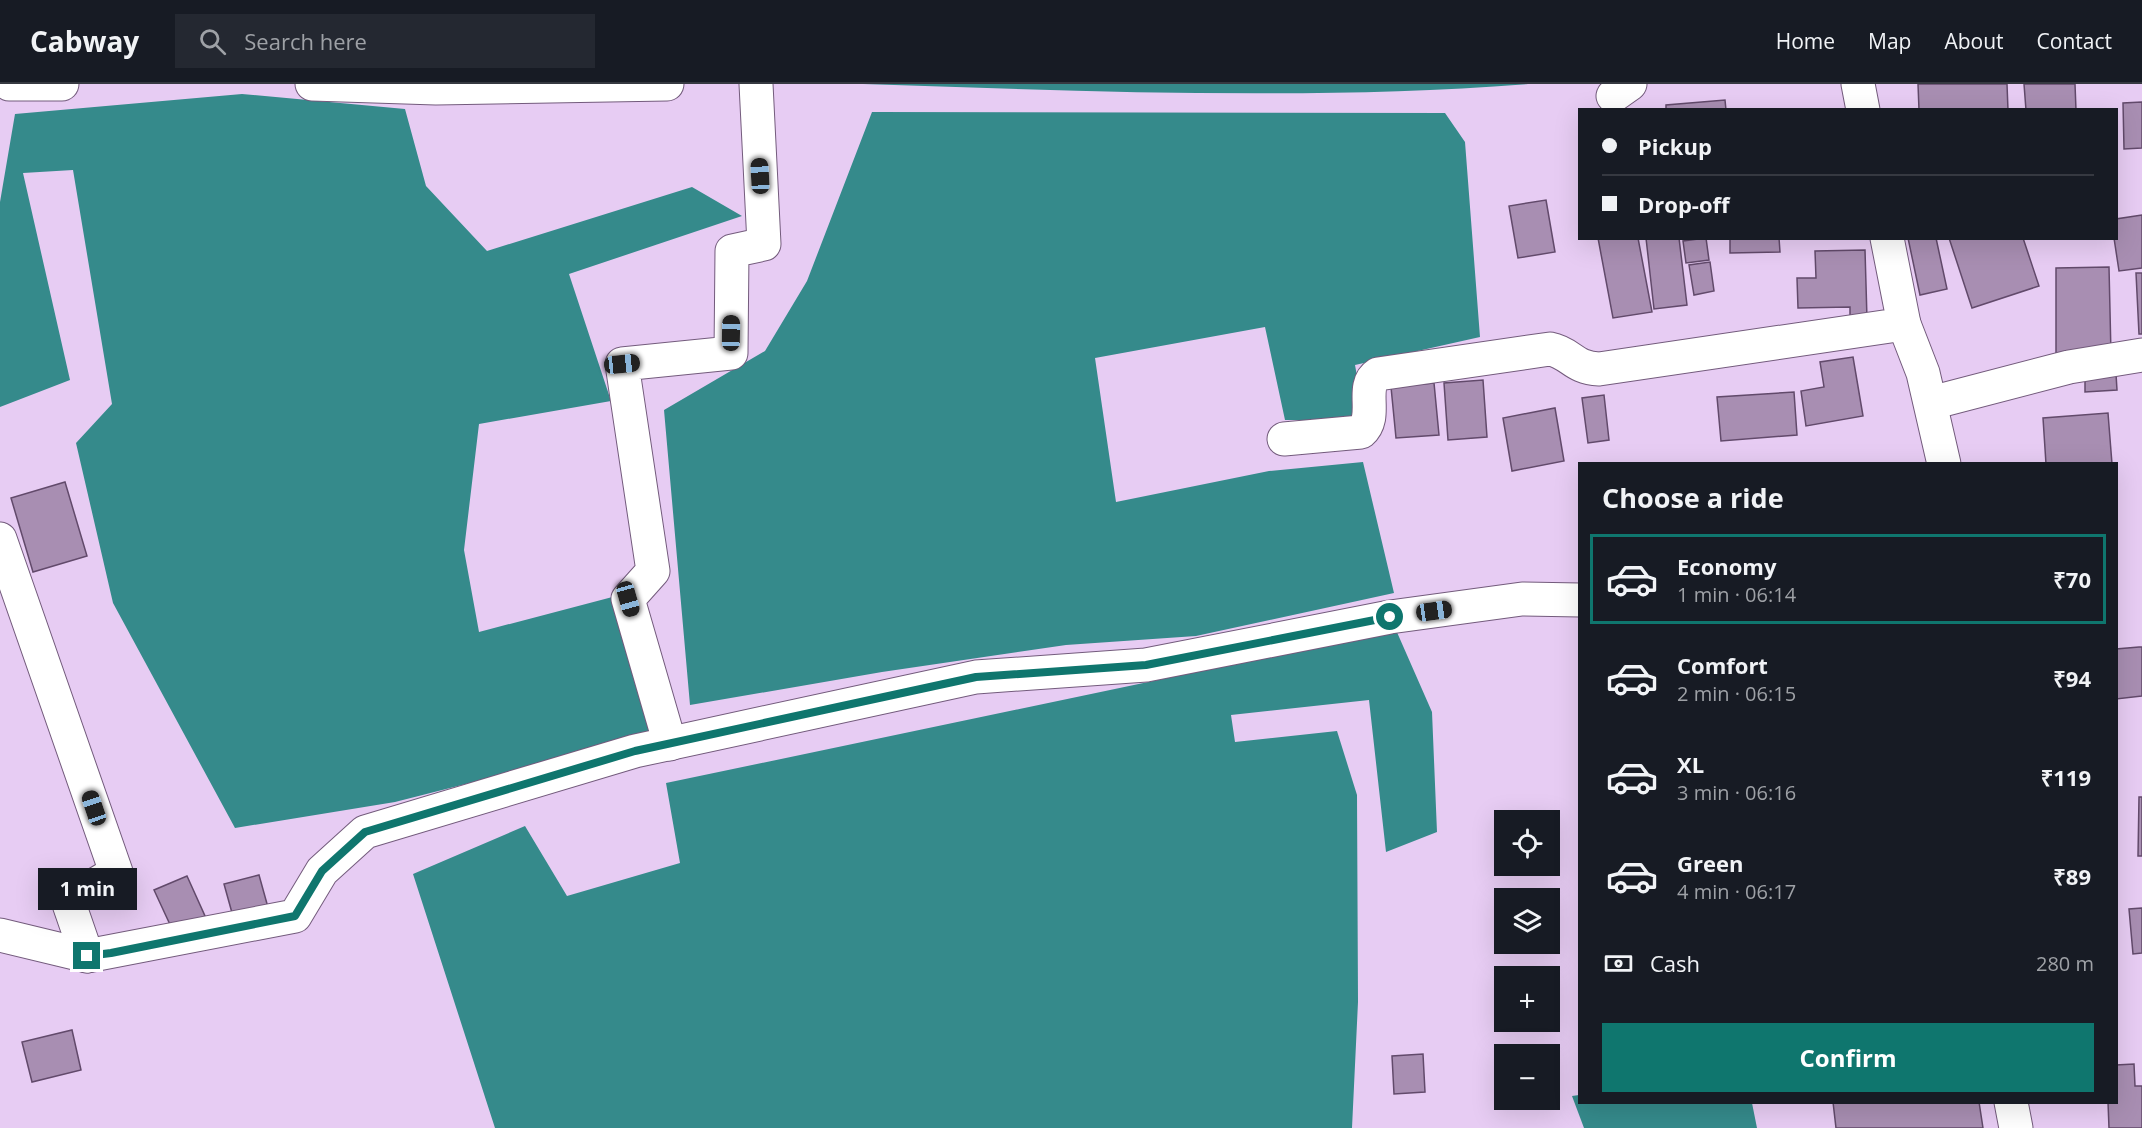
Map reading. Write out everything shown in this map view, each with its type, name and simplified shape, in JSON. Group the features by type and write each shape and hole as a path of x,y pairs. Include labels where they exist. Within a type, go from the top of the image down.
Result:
{"street":[{"path":"9,84 62,84"},
{"path":"312,84 436,88 666,84"},
{"path":"670,744 628,599 653,571 622,364 731,353 732,251 764,244 756,84"},
{"path":"1858,84 1863,108"},
{"path":"1887,240 1904,324 1923,373 1944,462"},
{"path":"1284,439 1361,432 1367,427 1369,419 1370,383 1372,377 1378,374 1550,349 1561,351 1572,362 1585,369 1599,369 1904,324"},
{"path":"1930,403 2069,367 2142,355"},
{"path":"0,539 116,872 68,901 87,956"},
{"path":"0,935 87,956 295,916 322,871 365,832 635,751 976,677 1146,665 1390,617 1522,599 1578,600"},
{"path":"2011,1104 2016,1128"}],"shaded area":[{"path":"863,84 1528,84 1362,92 1195,93"},
{"path":"242,94 405,109 426,186 487,251 692,187 742,216 569,274 611,401 479,424 464,550 479,632 620,595 659,735 395,802 235,828 113,603 76,443 112,404 73,170 23,173 70,380 0,407 0,202 15,114"},
{"path":"872,112 1445,113 1465,142 1480,337 1355,365 1365,420 1285,420 1265,327 1095,358 1116,502 1269,471 1363,462 1394,593 1196,636 1066,645 882,672 690,705 664,410 765,351 807,281"},
{"path":"1396,630 1432,712 1437,832 1386,852 1369,700 1231,715 1235,742 1337,731 1357,795 1358,1002 1352,1128 495,1128 413,874 525,826 567,896 680,863 666,783"},
{"path":"1578,1095 1578,1104 1752,1104 1757,1128 1584,1128 1572,1096"}],"building":[{"path":"1918,84 2007,84 2008,108 1919,108"},
{"path":"2024,84 2075,84 2076,108 2026,108"},
{"path":"1725,100 1726,108 1666,108 1666,105"},
{"path":"2142,102 2142,148 2124,149 2123,103"},
{"path":"1546,200 1555,252 1518,258 1509,206"},
{"path":"2142,215 2142,268 2119,271 2114,240 2118,240 2118,219"},
{"path":"1598,240 1638,240 1652,312 1613,318"},
{"path":"1646,240 1679,240 1687,305 1654,309"},
{"path":"1706,240 1709,260 1686,263 1683,241"},
{"path":"1730,240 1779,240 1780,252 1730,253"},
{"path":"1908,240 1936,240 1947,289 1920,295"},
{"path":"1950,240 2024,240 2039,286 1972,308"},
{"path":"1865,250 1867,319 1850,319 1850,307 1798,308 1797,278 1816,278 1815,251"},
{"path":"1710,262 1714,291 1694,295 1689,265"},
{"path":"2109,267 2111,355 2056,356 2056,268"},
{"path":"2136,273 2142,273 2142,334 2139,334"},
{"path":"1853,357 1863,416 1806,426 1801,391 1824,387 1820,362"},
{"path":"2116,374 2117,390 2085,392 2085,376"},
{"path":"1483,380 1487,437 1448,440 1444,383"},
{"path":"1434,383 1439,435 1396,438 1391,387"},
{"path":"1794,392 1797,435 1721,441 1717,397"},
{"path":"1604,395 1609,440 1588,443 1582,398"},
{"path":"1555,408 1564,461 1512,471 1503,418"},
{"path":"2108,413 2112,462 2046,462 2043,418"},
{"path":"65,482 87,556 33,572 11,498"},
{"path":"2142,647 2142,696 2118,699 2118,649"},
{"path":"2139,797 2142,797 2142,856 2138,856"},
{"path":"259,875 269,911 234,920 224,884"},
{"path":"187,876 205,916 173,931 154,890"},
{"path":"2142,908 2142,953 2133,954 2129,909"},
{"path":"72,1030 81,1070 32,1082 22,1042"},
{"path":"1423,1054 1425,1092 1394,1094 1392,1056"},
{"path":"2134,1064 2135,1086 2142,1086 2142,1128 2109,1128 2108,1104 2118,1104 2118,1065"},
{"path":"1833,1104 1979,1104 1983,1128 1836,1128"}],"route":[{"path":"87,956 295,916 322,871 365,832 635,751 976,677 1146,665 1390,617"}]}
